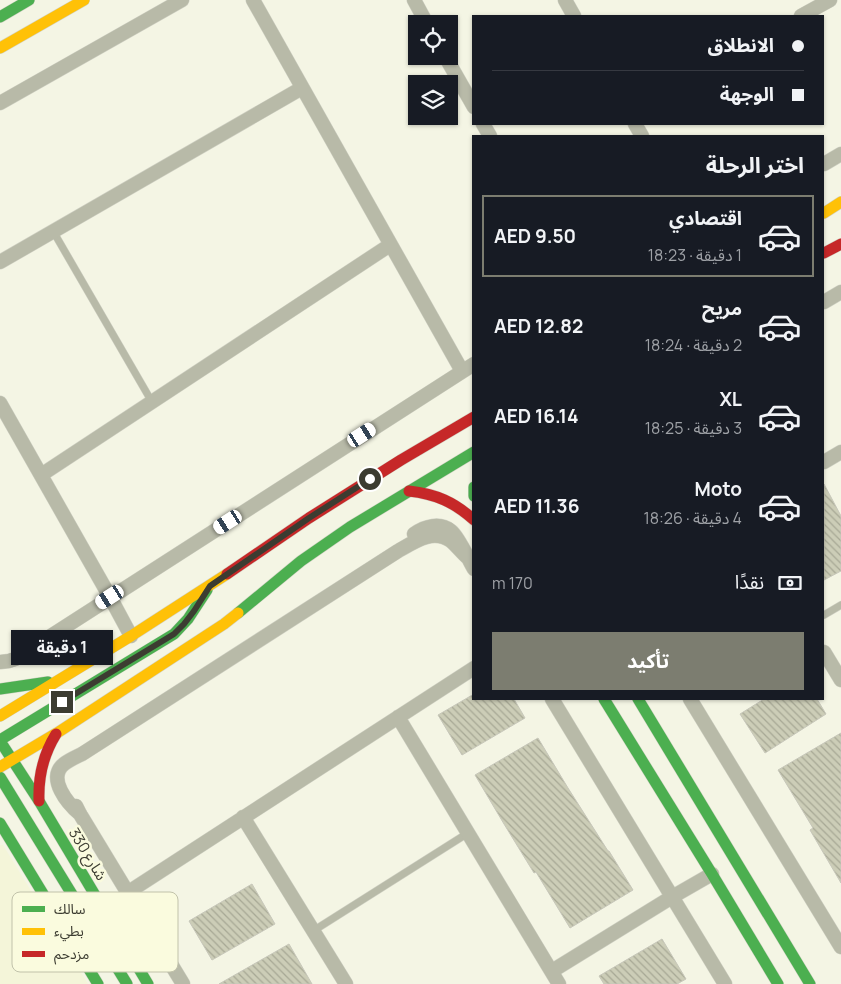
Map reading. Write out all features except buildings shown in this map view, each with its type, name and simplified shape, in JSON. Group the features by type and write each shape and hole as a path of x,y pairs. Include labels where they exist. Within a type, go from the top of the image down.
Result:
{"street":[{"path":"0,17 29,0"},
{"path":"0,48 84,0"},
{"path":"0,103 182,0"},
{"path":"0,662 15,659 468,367 390,245 253,0"},
{"path":"414,0 422,15"},
{"path":"565,0 573,15"},
{"path":"802,15 830,0"},
{"path":"450,65 472,103"},
{"path":"0,262 302,88"},
{"path":"824,164 841,154"},
{"path":"824,213 841,202"},
{"path":"824,253 841,244"},
{"path":"41,475 390,245"},
{"path":"824,302 841,292"},
{"path":"0,403 131,636"},
{"path":"0,716 210,586 317,513 472,418"},
{"path":"824,462 841,452"},
{"path":"0,767 57,733 224,624 327,542 472,453"},
{"path":"410,491 425,492 439,496 459,507 472,518"},
{"path":"126,892 80,814 68,803 60,788 57,778 60,768 64,764 398,551 423,538 441,536 452,542 471,564"},
{"path":"0,741 174,634 194,611 210,586"},
{"path":"824,652 841,680"},
{"path":"129,892 472,669"},
{"path":"0,689 57,681"},
{"path":"553,700 725,984"},
{"path":"605,700 778,984"},
{"path":"639,700 810,984"},
{"path":"691,700 841,946"},
{"path":"398,717 560,984"},
{"path":"39,801 38,789 41,766 57,733"},
{"name":"شارع 330","path":"0,741 39,801 93,892"},
{"path":"0,755 12,760"},
{"path":"0,777 71,892"},
{"path":"243,818 346,984"},
{"path":"0,823 42,892"},
{"path":"552,971 712,874"},
{"path":"91,972 98,984"},
{"path":"120,972 127,984"},
{"name":"شارع 330","path":"141,972 148,984"},
{"path":"176,972 183,984"}],"lane":[{"path":"53,231 152,402"},
{"path":"824,614 841,605"},
{"path":"313,931 468,833"}],"shaded area":[{"path":"0,845 3,845 32,892 12,892 12,972 81,972 88,984 0,984"}],"traffic: fast":[{"path":"0,17 29,0"},
{"path":"238,613 301,561 350,527 472,453"},
{"path":"0,740 174,634 188,619 207,590"},
{"path":"0,689 48,682"},
{"path":"605,700 778,984"},
{"path":"639,700 810,984"},
{"path":"0,741 39,801 93,892"},
{"path":"0,777 71,892"},
{"path":"0,823 42,892"},
{"path":"91,972 98,984"},
{"path":"120,972 127,984"},
{"path":"141,972 148,984"}],"traffic: slow":[{"path":"0,48 84,0"},
{"path":"824,213 841,202"},
{"path":"0,716 131,636 227,574"},
{"path":"0,767 57,733 238,613"}],"traffic: jam":[{"path":"824,253 841,244"},
{"path":"227,574 309,518 472,418"},
{"path":"409,491 428,494 444,500 459,508 472,518"},
{"path":"39,801 39,783 42,766 56,734"}],"route":[{"path":"62,702 174,634 194,611 210,586 370,479"}]}
